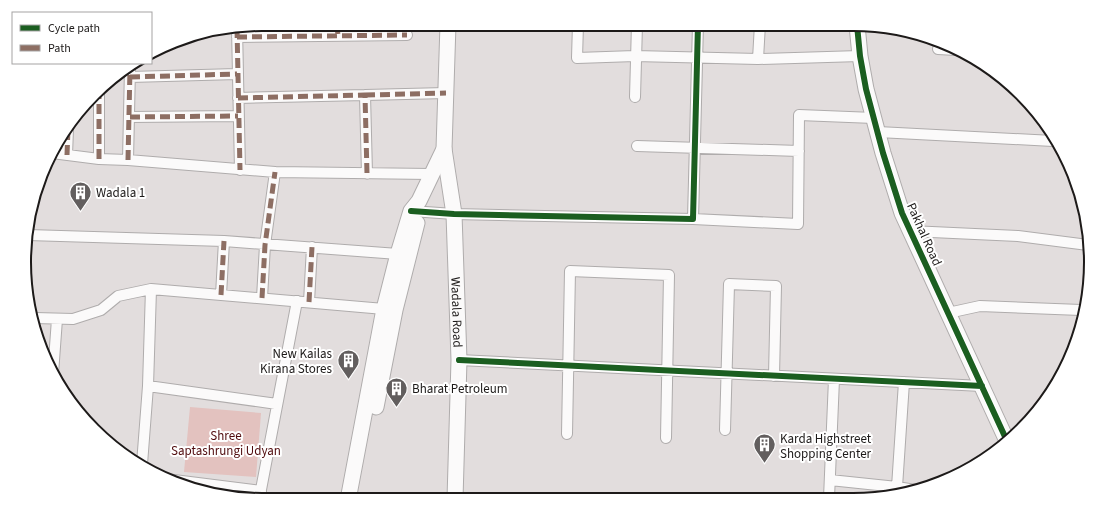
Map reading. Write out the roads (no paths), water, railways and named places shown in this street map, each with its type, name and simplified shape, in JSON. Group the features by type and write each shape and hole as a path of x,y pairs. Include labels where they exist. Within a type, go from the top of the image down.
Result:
{"street":[{"path":"338,31 338,36"},
{"path":"358,493 384,309 398,254 416,208 444,149 448,31"},
{"path":"578,31 577,58 635,56 758,59 860,56"},
{"path":"635,97 637,31"},
{"path":"693,219 698,31"},
{"path":"758,59 760,31"},
{"name":"Pakhal Road","path":"858,31 860,56 866,88 902,213 1005,436"},
{"path":"240,170 237,33 338,36 407,35"},
{"path":"128,160 130,73 237,74"},
{"path":"238,98 446,93"},
{"path":"365,95 367,174"},
{"path":"99,99 99,159"},
{"path":"416,208 454,214 693,219 798,224 799,115 876,125 1048,140"},
{"path":"130,117 238,116"},
{"path":"67,155 68,137"},
{"path":"637,146 694,149 799,151"},
{"name":"Wadala Road","path":"444,149 454,214 459,360 455,493"},
{"path":"58,153 99,159 275,172 431,174"},
{"path":"262,298 265,245 275,172"},
{"path":"350,493 372,397 395,310 416,208"},
{"path":"910,231 1018,236 1084,244"},
{"path":"32,236 224,241 398,254"},
{"path":"221,295 224,241"},
{"path":"309,302 312,247"},
{"path":"567,434 570,271 669,275 666,438"},
{"path":"725,430 729,284 776,286 774,376"},
{"path":"38,318 73,319 101,310 118,296 151,289 384,309"},
{"path":"142,460 148,386 151,289"},
{"path":"260,493 297,301"},
{"path":"948,313 980,306 1079,312"},
{"path":"55,363 57,319"},
{"path":"459,360 982,386"},
{"path":"829,493 834,379"},
{"path":"897,487 904,382"},
{"path":"148,386 277,404"},
{"path":"830,480 902,488"},
{"path":"203,485 248,493"}],"place":[{"name":"Wadala 1","path":"81,212"},
{"name":"New Kailas Kirana Stores","path":"348,380"},
{"name":"Bharat Petroleum","path":"396,408"},
{"name":"Karda Highstreet Shopping Center","path":"764,464"}],"park label":[{"name":"Shree Saptashrungi Udyan","path":"226,442"}]}
